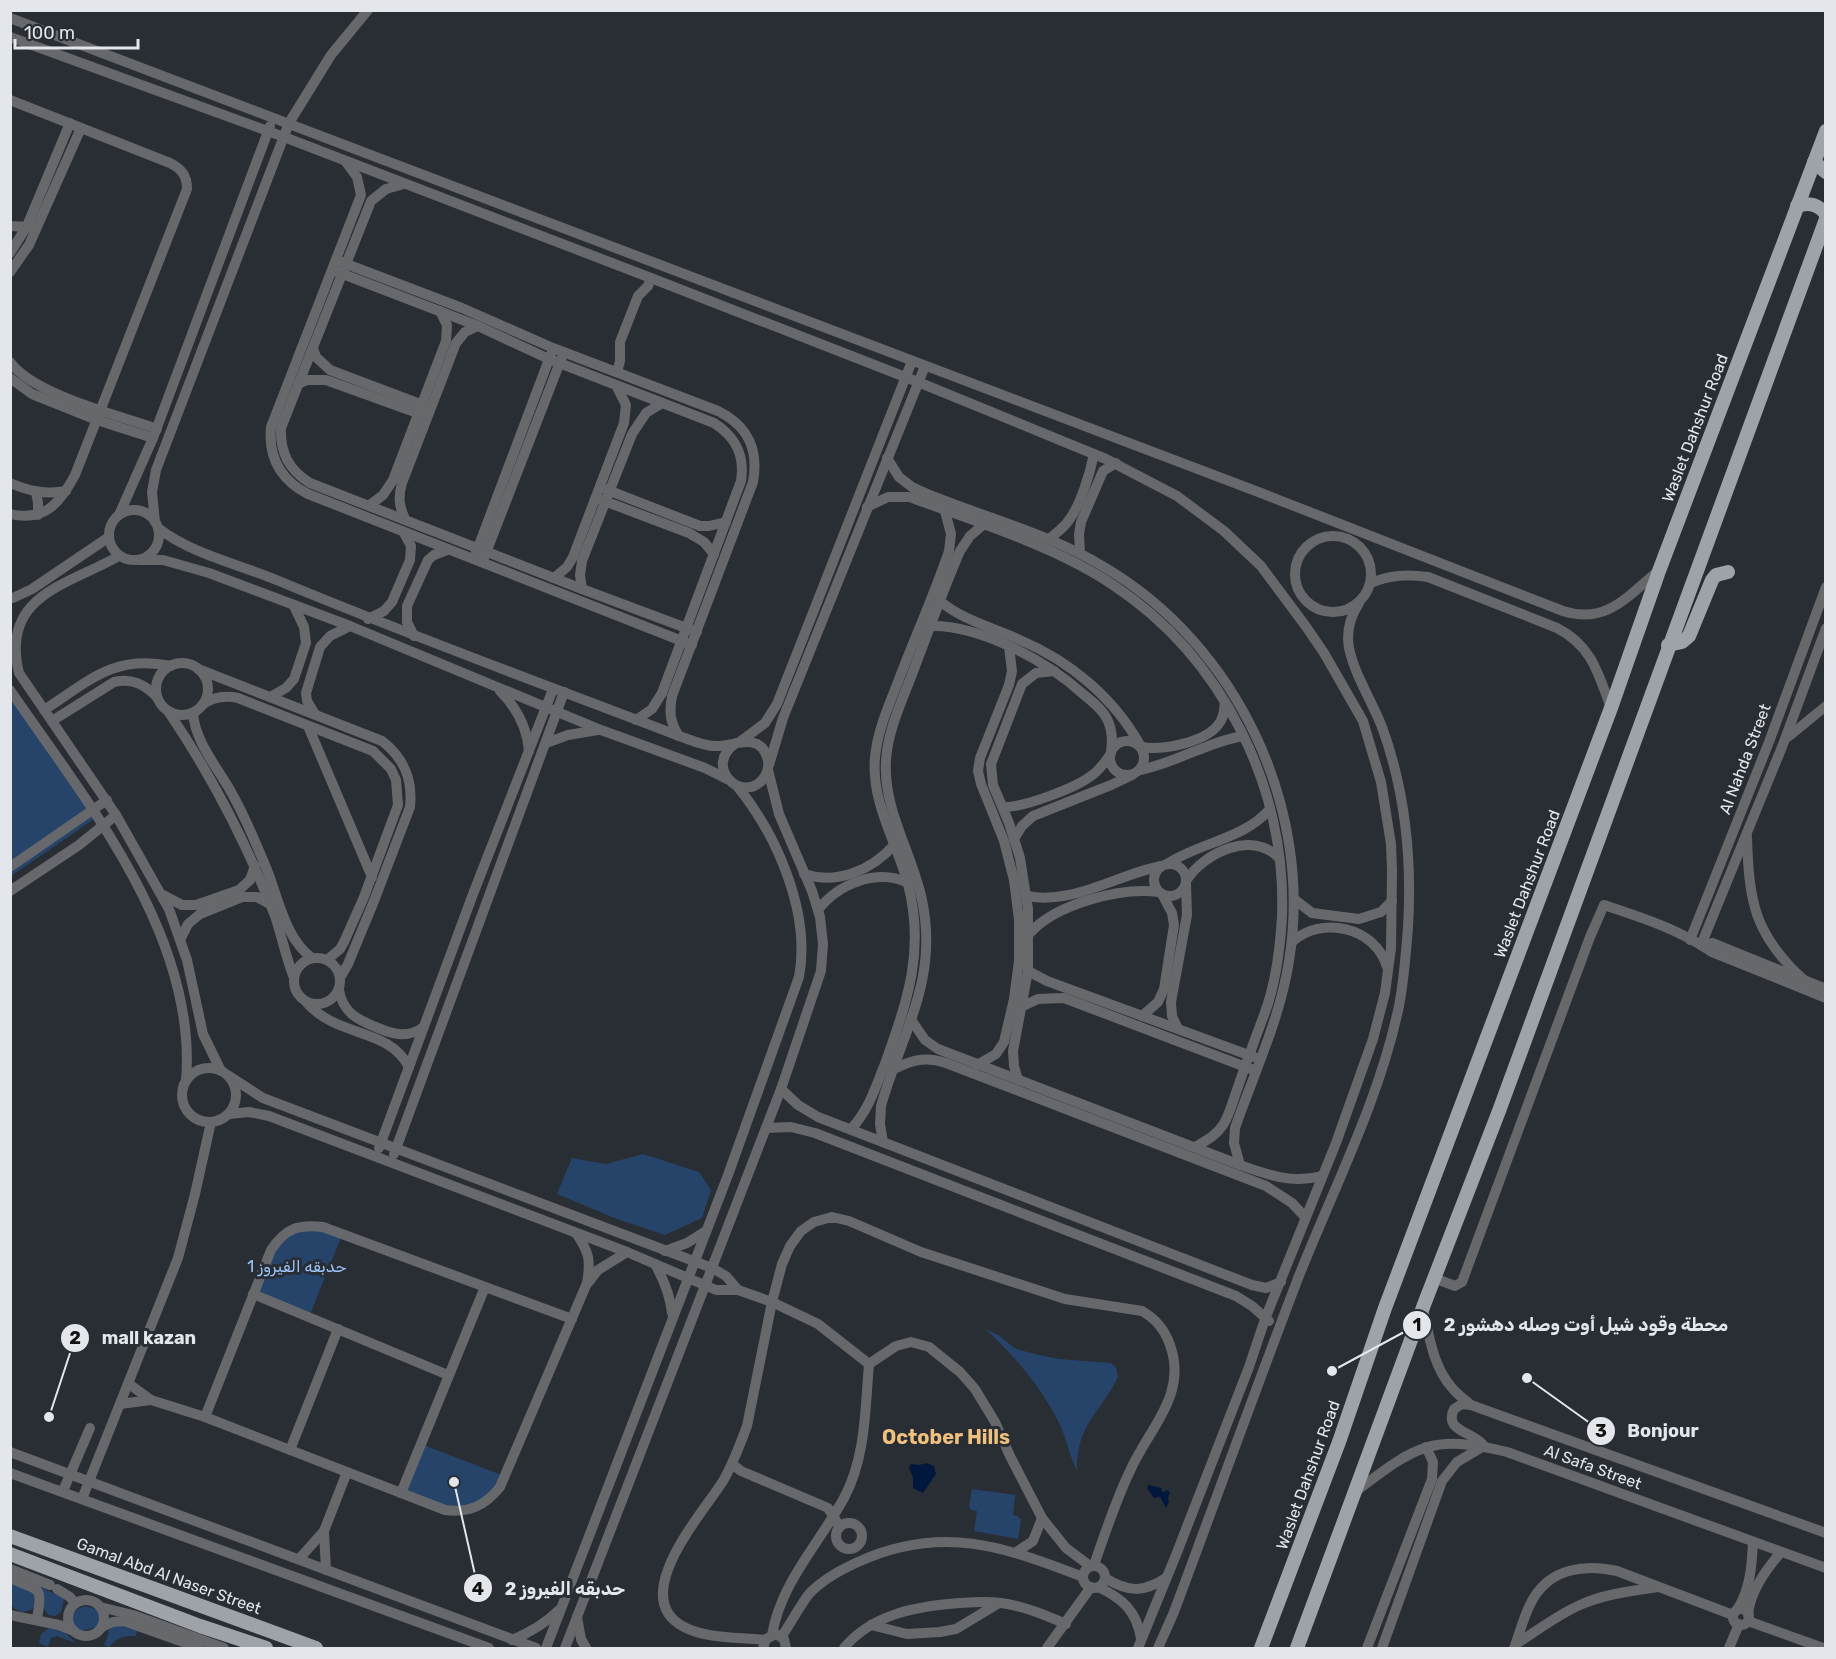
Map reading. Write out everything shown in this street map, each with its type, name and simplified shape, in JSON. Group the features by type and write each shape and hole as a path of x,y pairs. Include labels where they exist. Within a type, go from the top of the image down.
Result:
{"main road":[{"name":"Waslet Dahshur Road","path":"1261,1648 1339,1442 1385,1308 1611,708 1659,571 1826,131"},
{"path":"1814,162 1826,172"},
{"path":"1797,206 1811,204 1826,214"},
{"path":"1297,1648 1434,1278 1499,1111 1826,219"},
{"path":"1668,645 1682,642 1689,636 1712,580 1716,575 1728,572"},
{"name":"Gamal Abd Al Naser Street","path":"10,1536 316,1648"},
{"path":"10,1554 200,1626 266,1648"},
{"path":"200,1626 207,1616 202,1605"},
{"path":"235,1638 233,1627 242,1620"}],"street":[{"path":"139,560 151,554 158,542 152,492 156,470 289,123 331,55 368,10"},
{"path":"10,18 912,361 1350,533 1577,615 1590,616 1604,613 1659,571"},
{"path":"10,37 284,137 651,278 918,382 1116,463 1177,496 1224,531 1261,566 1290,604 1324,653 1363,721 1376,762 1391,844 1392,901 1385,993 1373,1039 1344,1122 1265,1319 1250,1366 1140,1644"},
{"path":"10,100 178,167 184,173 187,181 186,189 99,415 66,491 50,508 38,514 24,516 10,514"},
{"path":"273,117 155,434 119,515 111,525 109,537 112,548 119,556 129,560 162,560 185,565 350,626 546,708 705,768 743,788 756,785 765,776 783,718 925,366"},
{"path":"32,228 69,123"},
{"path":"10,272 81,128"},
{"path":"346,161 357,177 361,195 313,348 281,428 282,450 293,470 310,483 692,630"},
{"path":"404,184 386,189 372,201 339,266 271,427 272,451 281,472 298,489 403,533 686,643"},
{"path":"10,226 32,228"},
{"path":"10,231 24,242"},
{"path":"10,253 24,242"},
{"path":"339,266 478,326 557,355 617,372 718,411 738,424 752,445 756,463 753,482 692,630 658,702 636,720"},
{"path":"339,266 462,308 616,385 724,429 738,447 743,464 741,481 714,554 692,630"},
{"path":"617,372 620,361 620,342 637,299 648,286 651,278"},
{"path":"405,519 399,502 399,493 446,341 447,325 440,311"},
{"path":"370,505 383,495 393,480 456,343 465,332 478,326"},
{"path":"313,348 316,357 330,370 425,411"},
{"path":"477,562 557,355"},
{"path":"546,1648 695,1262 794,993 801,964 800,923 786,875 763,824 725,775 723,760 729,747 765,723 777,704 912,361"},
{"path":"10,362 16,371 37,386 99,415"},
{"path":"10,378 32,394 155,434"},
{"path":"298,384 307,380 326,380 425,411"},
{"path":"582,589 580,575 582,561 626,414 623,397 616,385"},
{"path":"554,578 567,567 573,557 636,426 652,407 665,404 673,394"},
{"path":"1049,539 1065,526 1072,515 1094,454"},
{"path":"886,458 899,477 919,491 1049,539 1080,553 1130,584 1175,621 1210,660 1236,698 1265,759 1279,798 1292,858 1294,899 1292,942 1280,1004 1235,1128 1233,1143 1240,1165"},
{"path":"743,464 756,463"},
{"path":"1080,553 1081,522 1103,471 1116,463"},
{"path":"10,483 36,492 52,494 66,491"},
{"path":"36,492 38,514"},
{"path":"603,495 700,526 726,522"},
{"path":"603,495 689,533 704,542 714,554"},
{"path":"867,507 888,497 903,496 1061,556 1097,574 1131,597 1176,638 1225,702 1243,735 1259,772 1270,809 1280,858 1282,907 1279,955 1269,1002 1223,1125 1212,1137 1195,1147"},
{"path":"119,515 136,510 147,514 173,539 192,548 275,579 368,619 636,720 707,746 717,747 747,741 758,745 766,754 779,814 818,910 823,944 820,971 781,1089 565,1648"},
{"path":"851,1130 870,1102 909,994 915,946 913,913 908,884 883,818 877,794 875,770 877,746 887,711 950,551 950,526 945,511"},
{"path":"883,1142 880,1124 881,1106 912,1021 924,977 926,938 925,919 917,881 889,802 886,758 892,729 960,551 970,536 983,525"},
{"path":"368,619 384,611 392,602 410,560 411,546 403,533"},
{"path":"1158,1648 1193,1561 1296,1282 1372,1094 1393,1033 1404,977 1409,898 1405,824 1388,744 1349,648 1349,624 1371,583 1368,556 1350,533"},
{"path":"1350,533 1315,539 1301,551 1297,560 1295,578 1302,596 1318,609 1339,612 1359,603"},
{"path":"13,598 32,589 109,537"},
{"path":"414,636 407,622 407,606 428,560 447,550"},
{"path":"119,556 86,571 33,602 21,618 16,640 16,662 19,673 117,814 162,894 181,938 203,1034 235,1088 235,1102 229,1114"},
{"path":"1371,583 1394,575 1428,577 1570,634 1589,655 1611,708"},
{"name":"Al Nahda Street","path":"1690,940 1769,742 1826,587"},
{"path":"1290,604 1302,596"},
{"path":"940,601 960,614 1032,645 1064,664 1115,708 1141,746 1145,759 1136,772 1116,783 1033,816 1022,826 1014,839"},
{"path":"270,697 286,688 294,679 306,643 304,627 293,605"},
{"path":"315,715 307,701 306,693 320,647 336,632 350,626"},
{"path":"931,626 960,628 1009,647 1054,670 1070,682 1104,714 1112,737 1110,754 1112,766 1120,774 1166,764 1224,740 1243,735"},
{"name":"Al Nahda Street","path":"1701,945 1822,647 1826,628"},
{"path":"680,736 674,727 670,707 686,643"},
{"path":"977,1065 996,1054 1004,1042 1014,999 1019,961 1018,910 1010,861 978,771 980,758 1009,684 1011,671 1009,647"},
{"path":"44,710 118,665 144,662 171,666 183,664 382,741 400,758 410,782 410,800 406,819 351,957 340,978 339,990 343,1005 358,1021 400,1035 409,1035 424,1026"},
{"path":"171,666 158,678 156,684 159,702 168,711 220,795 255,866 294,978 295,990 329,1022 386,1042 400,1053 409,1067"},
{"path":"198,669 207,687 205,700 197,709 199,739 247,823 291,935 304,952 312,958 327,960 336,967 340,978"},
{"path":"1018,1080 1013,1051 1028,971 1027,896 1014,839 991,778 992,757 1022,684 1036,672 1054,670"},
{"path":"52,722 114,682 123,680 142,684 157,696"},
{"path":"498,688 513,705 524,725 529,753"},
{"path":"376,1158 473,894 553,689"},
{"path":"10,690 103,825 137,884 166,950 177,988 186,1038 186,1081 182,1095 186,1109 197,1119 211,1122 239,1112 260,1113 627,1252 719,1291 738,1290 772,1302 818,1324 869,1364"},
{"path":"391,1163 564,692"},
{"path":"168,711 180,715 197,709 215,698 230,697 373,751 391,769 396,780 398,805 372,877 344,942 340,949 327,960"},
{"path":"1003,807 1022,805 1082,782 1096,773 1120,741 1131,741 1141,746 1160,749 1172,747 1209,733 1221,720 1225,702"},
{"path":"1769,742 1784,743 1826,706"},
{"path":"308,726 372,877"},
{"path":"546,743 579,732 601,730"},
{"path":"10,867 107,800"},
{"path":"1027,896 1043,898 1069,896 1164,865 1190,850 1246,830 1270,809"},
{"path":"10,891 79,845 117,814"},
{"path":"1747,833 1749,887 1759,920 1778,953 1805,981"},
{"path":"804,874 822,878 840,877 873,864 894,844"},
{"path":"1029,934 1049,917 1068,908 1123,891 1161,893 1169,896 1178,894 1195,869 1205,860 1240,846 1255,844 1262,846 1280,858"},
{"path":"1164,865 1180,866 1186,874 1187,915 1171,1002 1172,1016 1178,1029"},
{"path":"1142,1016 1158,1002 1164,989 1174,925 1172,913 1155,885 1154,876 1164,865"},
{"path":"162,894 182,904 196,905 239,890 250,880 255,866"},
{"path":"818,910 837,892 868,878 889,877 908,884"},
{"path":"181,938 188,924 200,914 242,897 257,897 270,904"},
{"path":"1294,899 1312,913 1359,919 1380,912 1392,901"},
{"path":"1434,1278 1455,1286 1462,1282 1590,937 1604,905 1663,925 1718,955 1826,998"},
{"path":"1292,942 1298,936 1314,929 1354,931 1373,943 1380,951 1388,972"},
{"path":"1701,945 1713,943 1720,945 1826,989"},
{"path":"294,978 302,963 312,958"},
{"path":"1028,971 1047,981 1260,1059"},
{"path":"307,1002 313,1005 326,1004 339,990"},
{"path":"1023,1006 1038,999 1064,998 1256,1071"},
{"path":"912,1021 920,1035 932,1045 977,1065 1240,1165 1284,1179 1303,1180 1322,1176"},
{"path":"894,1070 920,1059 933,1059 946,1063 1266,1186 1292,1203 1305,1218"},
{"path":"186,1081 201,1069 211,1068 263,1098 712,1268 726,1276 738,1290"},
{"path":"781,1089 808,1111 851,1130 1252,1285 1266,1288 1280,1282 1296,1282"},
{"path":"82,1498 178,1257 188,1226 211,1122"},
{"path":"766,1128 791,1127 815,1133 1236,1296 1252,1306 1265,1319 1281,1324"},
{"path":"786,1648 786,1642 714,1635 683,1626 670,1615 664,1602 663,1586 678,1547 723,1481 747,1426 772,1302 782,1264 790,1246 801,1231 814,1222 832,1217 849,1221 921,1252 1065,1299 1123,1306 1142,1311 1162,1327 1174,1354 1175,1384 1166,1406 1127,1476 1092,1566 1085,1570 1083,1576 1085,1583 1115,1596 1131,1608 1138,1623 1140,1644"},
{"path":"206,1417 271,1250 279,1238 292,1229 307,1225 322,1227 572,1319"},
{"path":"665,1251 687,1243 706,1231"},
{"path":"129,1384 151,1400 206,1417 445,1510 458,1512 476,1508 492,1497 500,1487 587,1283 591,1265 586,1247 576,1233"},
{"path":"587,1283 605,1265 627,1252"},
{"path":"655,1263 670,1299 672,1317"},
{"path":"401,1493 485,1287"},
{"path":"253,1294 448,1375"},
{"name":"Al Safa Street","path":"1423,1308 1433,1352 1441,1371 1453,1389 1471,1405 1826,1533"},
{"path":"290,1449 338,1329"},
{"path":"869,1364 896,1346 911,1342 929,1347 960,1372 975,1389 995,1422 1014,1466 1042,1518 1066,1548 1092,1566 1101,1568 1105,1578 1103,1584 1094,1587 1047,1648"},
{"path":"770,1640 775,1617 788,1586 834,1515 854,1473 864,1430 869,1364"},
{"path":"120,1404 151,1400"},
{"path":"1368,1648 1431,1495 1452,1466 1484,1446 1476,1437 1459,1430 1452,1423 1454,1409 1462,1404 1471,1405"},
{"path":"63,1491 90,1428"},
{"name":"Al Safa Street","path":"1355,1492 1396,1461 1426,1447 1454,1443 1484,1446 1516,1455 1826,1568"},
{"path":"1382,1648 1431,1495 1433,1467 1426,1447"},
{"path":"10,1452 536,1648"},
{"path":"732,1464 741,1471 828,1508 840,1527 837,1538 840,1544 846,1548 857,1546 861,1539 859,1528 852,1524 840,1527"},
{"path":"300,1559 324,1531 347,1472"},
{"path":"10,1473 489,1648"},
{"path":"1016,1553 1033,1541 1042,1518"},
{"path":"324,1531 326,1570"},
{"path":"770,1640 823,1581 842,1569 902,1546 932,1541 959,1541 986,1545 1083,1576"},
{"path":"1741,1617 1742,1602 1750,1578 1753,1542"},
{"path":"857,1546 867,1558"},
{"path":"1729,1648 1741,1617 1750,1604 1762,1576 1781,1552"},
{"path":"1176,1555 1193,1561"},
{"path":"1514,1646 1533,1599 1545,1585 1561,1574 1579,1568 1598,1567 1617,1571 1823,1648"},
{"path":"10,1569 54,1587 70,1597 75,1604"},
{"path":"10,1578 32,1586 38,1592 41,1599 37,1618"},
{"path":"1105,1578 1121,1586 1138,1590 1153,1586 1166,1578"},
{"path":"1514,1646 1555,1618 1581,1604 1610,1595 1658,1587"},
{"path":"10,1613 57,1620 68,1614 75,1604 86,1600 100,1607 104,1617 102,1627"},
{"path":"844,1648 853,1637 870,1625 890,1616 925,1606 1000,1602 1029,1609 1066,1624"},
{"path":"870,1625 907,1634 956,1629 1000,1602"},
{"path":"100,1607 133,1615 224,1648"},
{"path":"512,1640 547,1622 561,1608"},
{"path":"10,1613 59,1625 79,1635 89,1636 113,1622 124,1621 200,1648"},
{"path":"68,1614 68,1621 74,1632"},
{"path":"577,1617 581,1639 586,1648"}],"green space":[{"path":"10,695 94,819 11,876 10,876"},
{"path":"643,1154 699,1172 711,1190 702,1218 665,1235 617,1219 557,1194 572,1158 606,1164"},
{"name":"حدبقه الفيروز 1","path":"307,1225 342,1235 309,1317 253,1294 279,1238"},
{"path":"985,1329 998,1335 1016,1349 1059,1359 1111,1363 1116,1368 1118,1377 1090,1420 1080,1442 1077,1471 1062,1429 1044,1397 1017,1361"},
{"path":"421,1444 504,1476 492,1497 457,1512 401,1493"},
{"path":"972,1489 1015,1495 1013,1515 1018,1516 1021,1520 1018,1539 974,1531 977,1511 969,1507"},
{"path":"12,1573 55,1594 57,1591 64,1600 61,1612 55,1616 48,1615 43,1607 44,1598"},
{"path":"11,1581 34,1591 35,1606 32,1609 23,1612 11,1605"},
{"path":"85,1606 98,1610 102,1619 96,1627 81,1631 74,1626 71,1618 76,1610"},
{"path":"117,1624 137,1630 136,1636 121,1638 109,1647 104,1645 109,1633 107,1632"},
{"path":"49,1628 63,1631 76,1643 57,1636 51,1638 48,1647 39,1643 41,1634"}],"shaded area":[{"path":"927,1463 934,1466 936,1474 923,1493 913,1488 913,1477 909,1468 911,1464"},
{"path":"1148,1485 1170,1492 1166,1508 1160,1497 1154,1498 1147,1488"}],"place":[{"name":"محطة وقود شيل أوت وصله دهشور 2","path":"1332,1371"},
{"name":"Bonjour","path":"1527,1378"},
{"name":"mall kazan","path":"49,1417"},
{"name":"حدبقه الفيروز 2","path":"454,1482"}],"district":[{"name":"October Hills","path":"946,1437"}]}
